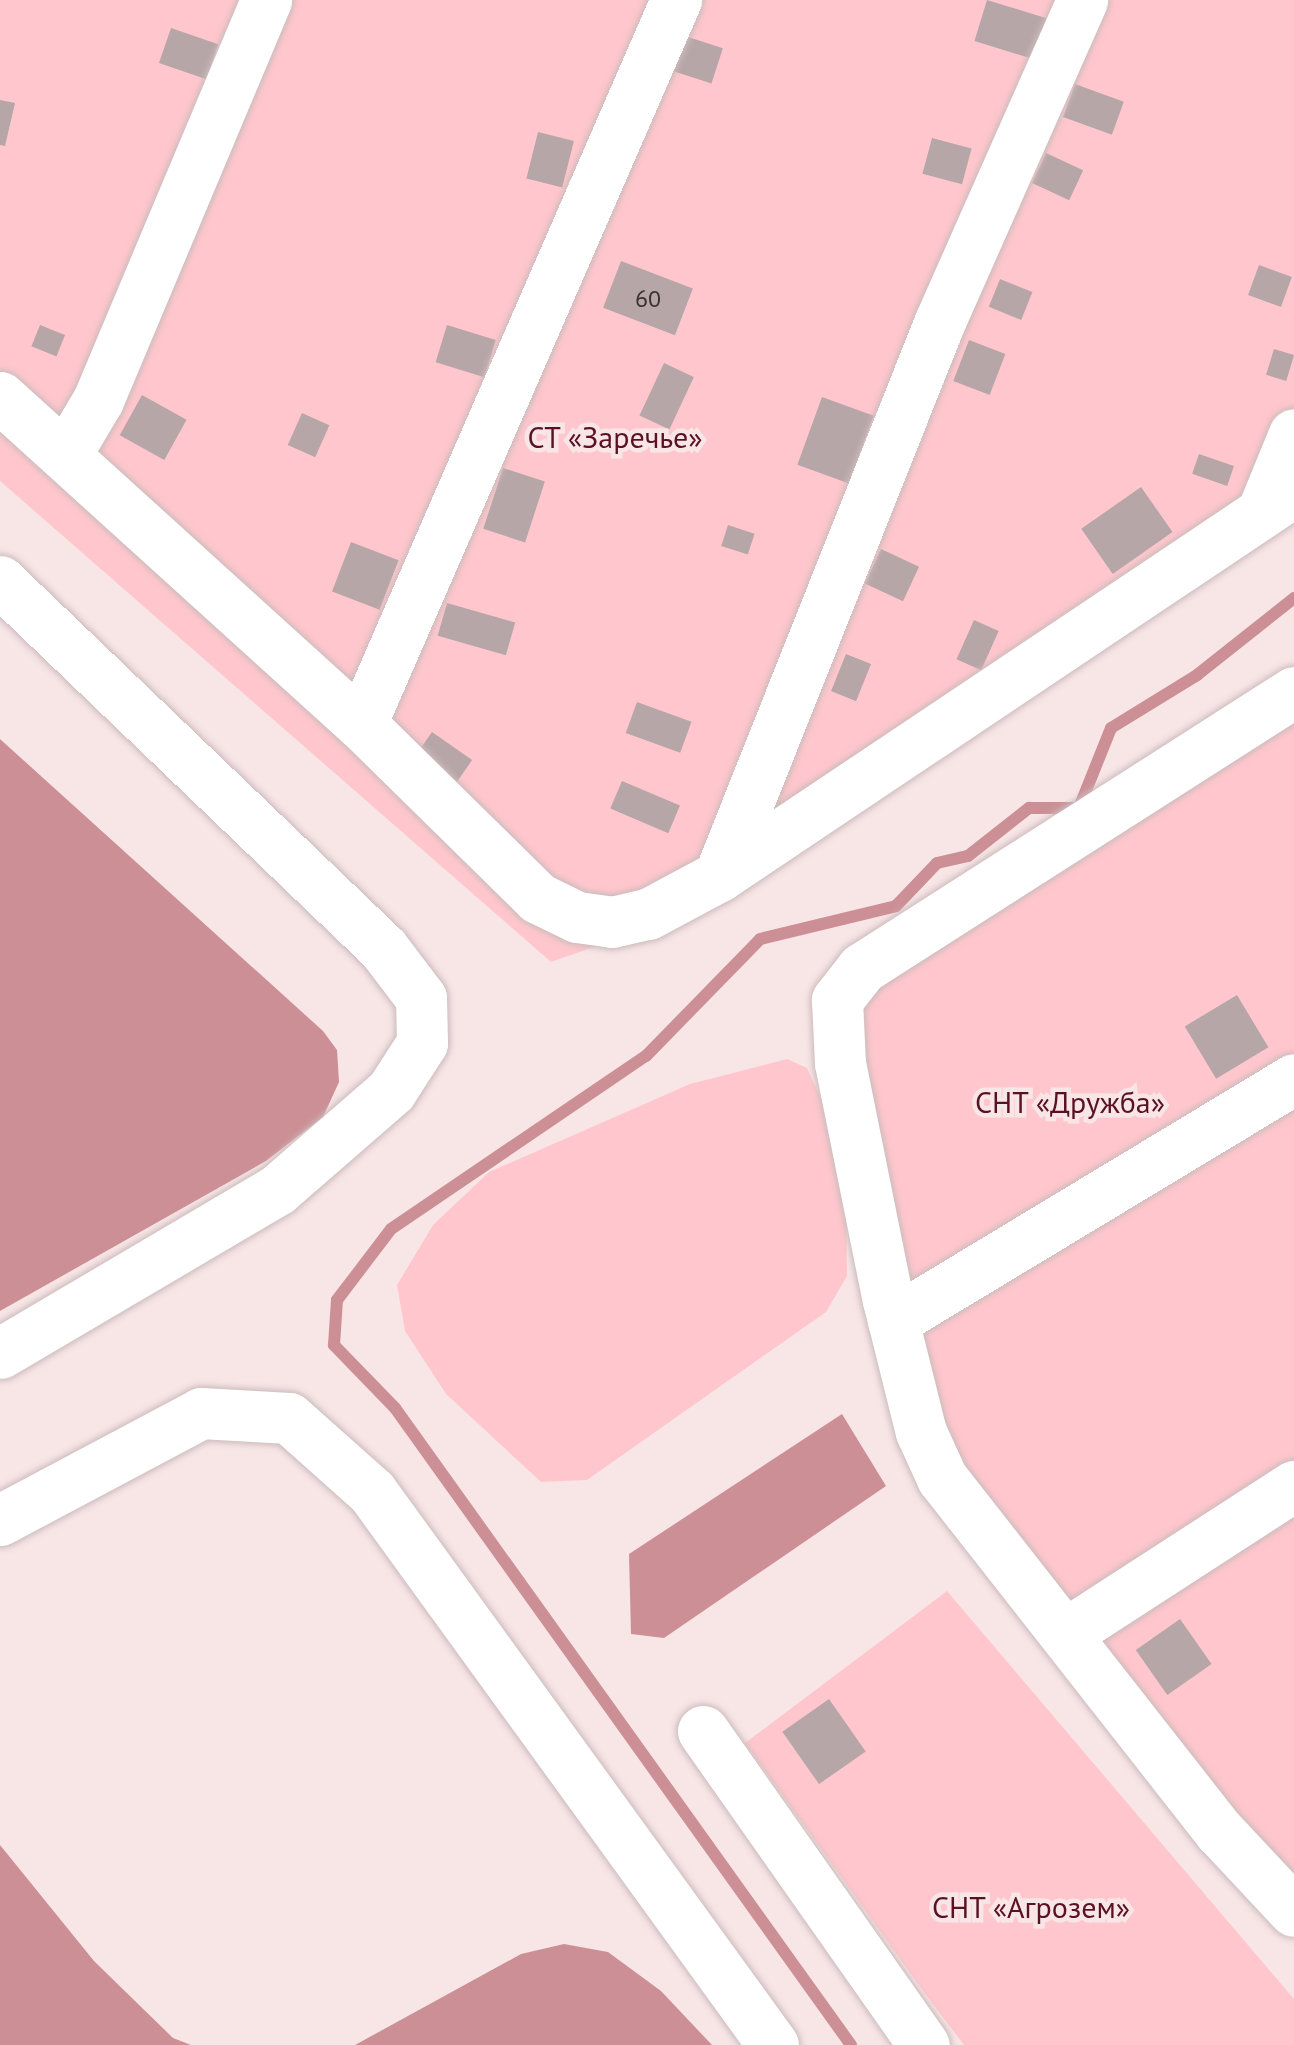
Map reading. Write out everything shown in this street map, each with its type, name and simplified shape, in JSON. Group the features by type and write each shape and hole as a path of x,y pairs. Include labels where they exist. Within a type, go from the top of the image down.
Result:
{"street":[{"path":"66,454 98,400 266,0"},
{"path":"362,724 676,0"},
{"path":"719,876 940,321 1082,0"},
{"path":"0,397 362,724 538,898 577,917 612,922 648,914 719,876 1278,502 1294,434"},
{"path":"0,581 383,948 421,998 422,1043 391,1091 277,1190 0,1353"},
{"path":"1294,692 862,968 837,1000 840,1063 893,1321 921,1432 942,1478 1220,1832 1294,1911"},
{"path":"893,1321 1294,1078"},
{"path":"0,1520 201,1413 289,1418 372,1492 773,2045"},
{"path":"1064,1634 1294,1486"},
{"path":"703,1731 924,2045"}],"green space":[{"name":"СТ «Заречье»","path":"0,0 1294,0 1294,520 625,936 551,962 0,481"},
{"name":"СНТ «Дружба»","path":"1294,672 1294,1938 1129,1748 959,1530 869,1291 862,968"},
{"path":"787,1059 807,1068 826,1110 846,1196 847,1276 826,1312 587,1480 541,1482 446,1394 405,1331 397,1285 433,1225 489,1172 690,1084"},
{"name":"СНТ «Агрозем»","path":"947,1591 1294,1999 1294,2045 964,2045 745,1743"}],"shaded area":[{"path":"0,739 323,1031 337,1050 339,1082 323,1117 266,1161 0,1311"},
{"path":"842,1414 886,1486 664,1638 631,1634 629,1554"},
{"path":"0,1845 94,1961 173,2038 191,2045 0,2045"},
{"path":"564,1944 608,1952 661,1991 712,2045 355,2045 521,1954"}],"building":[{"path":"987,0 1046,18 1034,59 974,41"},
{"path":"171,28 218,44 206,79 159,63"},
{"path":"682,35 723,48 711,83 671,70"},
{"path":"1075,84 1124,102 1112,135 1063,117"},
{"path":"0,100 15,103 5,146 0,145"},
{"path":"538,132 574,141 562,188 526,179"},
{"path":"932,138 972,149 962,184 922,174"},
{"path":"1046,153 1083,170 1069,200 1032,183"},
{"path":"621,261 693,289 675,335 603,308"},
{"path":"1259,265 1292,277 1281,307 1248,295"},
{"path":"1000,279 1032,292 1021,320 989,307"},
{"path":"40,325 65,335 56,356 31,346"},
{"path":"447,325 496,340 484,377 436,362"},
{"path":"969,340 1005,354 990,395 953,381"},
{"path":"1274,349 1294,355 1286,381 1266,375"},
{"path":"664,363 694,377 669,430 639,416"},
{"path":"142,395 187,420 164,460 120,435"},
{"path":"822,397 874,416 849,483 797,465"},
{"path":"302,413 329,425 315,457 288,445"},
{"path":"1199,454 1234,466 1227,486 1192,474"},
{"path":"503,468 545,482 525,542 483,529"},
{"path":"1141,487 1173,532 1113,574 1081,529"},
{"path":"728,525 755,534 748,555 721,546"},
{"path":"351,542 399,560 380,610 332,591"},
{"path":"881,549 919,567 903,601 865,583"},
{"path":"447,603 515,623 506,655 438,636"},
{"path":"974,620 999,631 981,670 957,659"},
{"path":"846,654 871,664 856,701 831,691"},
{"path":"637,702 692,722 680,753 626,733"},
{"path":"432,732 472,760 457,781 417,753"},
{"path":"622,781 680,806 668,833 610,809"},
{"path":"1237,995 1268,1047 1216,1079 1185,1026"},
{"path":"1180,1619 1212,1664 1167,1695 1136,1650"},
{"path":"829,1699 866,1751 819,1784 782,1732"}],"waterway":[{"path":"851,2045 395,1408 334,1345 337,1300 391,1229 646,1056 760,939 896,906 937,863 968,856 1029,808 1079,808 1111,728 1197,675 1294,598"}]}
